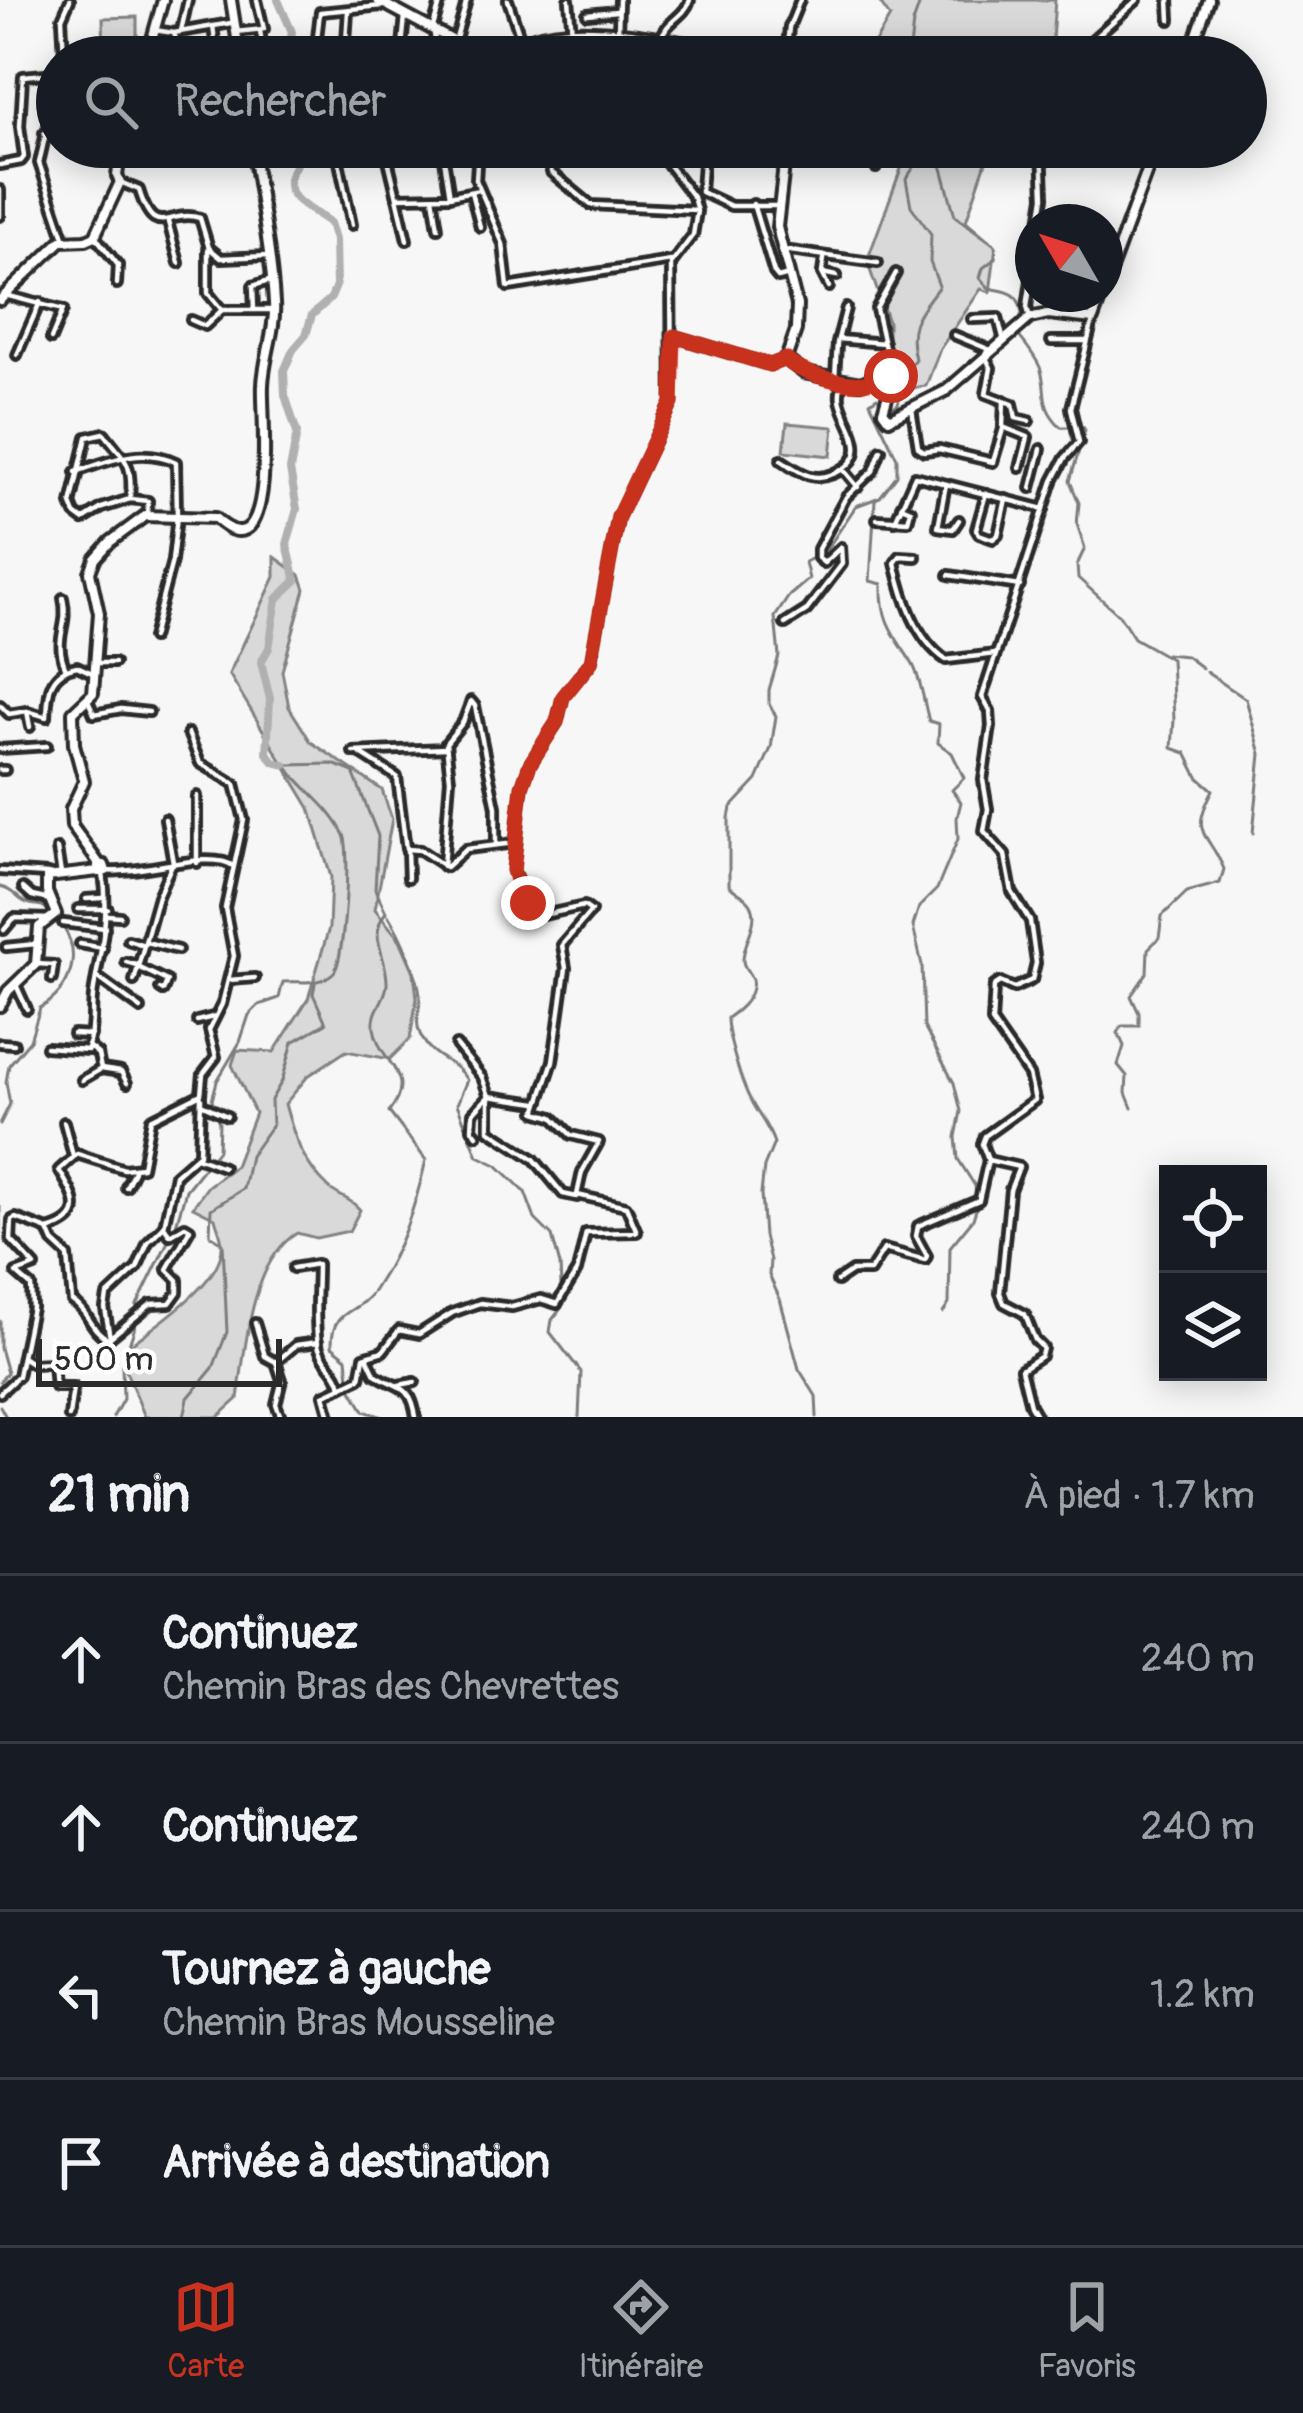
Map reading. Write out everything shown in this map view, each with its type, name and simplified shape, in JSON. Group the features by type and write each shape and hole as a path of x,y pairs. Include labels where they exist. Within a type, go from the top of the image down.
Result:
{"street":[{"path":"63,36 62,18 70,0"},
{"path":"153,36 164,0"},
{"path":"178,36 188,0"},
{"path":"231,0 237,36"},
{"path":"154,31 213,26 260,31 265,20 256,0"},
{"path":"338,0 344,11 345,36"},
{"path":"435,36 441,0"},
{"path":"453,0 466,2 457,36"},
{"path":"508,0 520,36"},
{"path":"569,0 572,33"},
{"path":"618,33 619,0"},
{"path":"663,36 691,0"},
{"path":"788,36 800,0"},
{"path":"1096,36 1137,0"},
{"path":"1169,0 1170,20"},
{"path":"1196,36 1208,0"},
{"path":"317,36 318,13 380,3 444,36"},
{"path":"587,14 620,10"},
{"path":"403,36 405,16"},
{"path":"213,26 214,36"},
{"path":"260,31 261,36"},
{"path":"550,36 640,36"},
{"path":"0,165 24,157 21,78 36,74"},
{"path":"41,168 65,240"},
{"path":"3,298 65,240 95,236 120,182 120,168"},
{"path":"149,712 121,709 94,714 88,700 99,613 89,580 92,565 110,542 147,516 215,518 231,530 243,529 256,518 267,468 262,402 274,310 255,168"},
{"path":"340,168 352,225"},
{"path":"390,168 407,240"},
{"path":"446,168 451,196"},
{"path":"476,168 480,227"},
{"path":"550,168 589,204 697,210"},
{"path":"475,191 505,249 506,283 524,286 671,261 693,235 697,210 671,168"},
{"path":"703,168 701,192 731,206 778,206"},
{"path":"784,168 777,227 797,305 797,324 786,359"},
{"path":"1043,168 1043,204"},
{"path":"1123,233 1145,168"},
{"path":"120,182 139,190 148,214 168,222 191,215 200,218 209,248 208,293 222,310"},
{"path":"0,190 0,216"},
{"path":"398,197 475,191"},
{"path":"434,197 438,227"},
{"path":"753,204 775,276 789,274"},
{"path":"168,222 179,262"},
{"path":"95,236 118,266 117,284"},
{"path":"209,248 227,259 268,256"},
{"path":"782,250 878,262"},
{"path":"824,256 822,273 830,286"},
{"path":"579,1197 582,1172 599,1142 571,1135 553,1117 537,1114 553,1061 566,968 562,945 591,911 584,907 537,912 518,887 513,870 515,843 530,764 552,732 563,697 591,662 618,517 669,413 674,336 671,261"},
{"path":"822,273 837,276"},
{"path":"896,273 877,304 891,376 884,415 891,419 947,390 1027,320 1048,314 1093,319"},
{"path":"254,310 253,286 271,281"},
{"path":"3,298 40,302 64,311 52,339"},
{"path":"16,355 40,302"},
{"path":"790,467 818,478 843,469 856,442 855,429 840,401 838,379 838,339 846,308"},
{"path":"191,320 205,326 222,310 274,310"},
{"path":"1027,312 1027,320"},
{"path":"837,1281 852,1271 873,1268 884,1249 925,1260 926,1252 916,1236 918,1226 979,1201 988,1160 982,1144 985,1136 1035,1100 1029,1075 992,1019 995,984 1016,988 1037,972 1030,921 1012,892 1004,854 990,842 983,826 988,809 983,780 991,726 990,711 982,698 1052,481 1079,442 1071,408 1096,312"},
{"path":"972,319 998,318 1008,338"},
{"path":"954,335 989,355 986,393 1015,406 1016,418 1029,421"},
{"path":"674,336 770,365 786,359"},
{"path":"838,339 884,344"},
{"path":"1051,340 1088,341"},
{"path":"794,368 796,353"},
{"path":"786,359 794,368 838,379 864,383 886,372 891,376"},
{"path":"1004,400 1003,427 1028,437 1020,468"},
{"path":"912,409 919,450 939,449 993,461 1003,429"},
{"path":"130,499 132,481 126,455 104,433 91,435 84,441 71,504 81,520 130,499 147,500 147,516"},
{"path":"1031,488 1042,449"},
{"path":"785,624 807,610 842,564 841,547 824,562 817,554 849,494 874,471 881,450"},
{"path":"76,472 126,455 149,453 175,460 177,516 166,588 152,638"},
{"path":"843,469 858,487"},
{"path":"895,521 914,476 1044,509"},
{"path":"946,484 938,526 952,529 959,520"},
{"path":"986,494 976,529 979,535 993,539 1006,499"},
{"path":"877,519 910,519 911,509 899,506"},
{"path":"916,557 900,556 896,562 913,619 933,649 946,660 996,654"},
{"path":"949,575 1020,586"},
{"path":"63,598 58,648 66,668"},
{"path":"0,705 9,714 50,715 46,696 66,668 114,663"},
{"path":"88,700 73,712 74,744 84,781 72,805 71,822 101,870 108,912 90,1050"},
{"path":"443,866 450,779 446,748 471,701 476,706 496,807 496,844"},
{"path":"27,711 30,727"},
{"path":"110,1339 107,1296 134,1273 148,1242 164,1226 175,1175 201,1147 203,1074 217,1055 208,1034 222,1004 234,948 225,904 244,820 237,788 200,763 188,733"},
{"path":"0,749 46,746"},
{"path":"408,878 398,776 357,753 446,748"},
{"path":"197,796 197,863"},
{"path":"134,981 172,865 173,847 165,819"},
{"path":"407,850 426,853 443,866 451,865 466,849 515,843"},
{"path":"56,875 57,848"},
{"path":"0,871 129,872 224,860 233,866"},
{"path":"0,1006 38,954 38,927 56,912 46,882 56,875"},
{"path":"23,888 32,896 50,900"},
{"path":"86,899 107,898"},
{"path":"78,909 120,916"},
{"path":"4,930 14,918 50,919"},
{"path":"63,923 106,928"},
{"path":"128,940 178,950"},
{"path":"80,944 103,948"},
{"path":"6,947 51,952"},
{"path":"38,954 54,965 52,980"},
{"path":"126,962 167,981 163,991"},
{"path":"96,977 141,1009"},
{"path":"229,980 255,978"},
{"path":"15,984 27,1010"},
{"path":"196,1021 213,1017"},
{"path":"74,1034 91,1035"},
{"path":"0,1043 14,1044"},
{"path":"367,1354 383,1351 399,1330 419,1334 452,1313 480,1303 512,1307 541,1299 557,1304 577,1270 586,1233 637,1232 627,1207 567,1197 534,1160 489,1130 489,1096 482,1077 456,1045"},
{"path":"46,1047 90,1050 99,1055 101,1069"},
{"path":"82,1080 101,1069 122,1072 127,1083"},
{"path":"126,1187 145,1162 151,1119 201,1094"},
{"path":"489,1096 538,1103"},
{"path":"477,1136 471,1124 473,1113 489,1096"},
{"path":"201,1104 227,1116"},
{"path":"64,1122 73,1156"},
{"path":"0,1394 18,1376 32,1290 16,1273 35,1266 14,1245 10,1223 16,1218 48,1230 73,1215 74,1194 59,1172 73,1156 83,1154 94,1162 135,1170"},
{"path":"196,1157 223,1167"},
{"path":"988,1160 1019,1167 1010,1190 1000,1293 1004,1304 1025,1313 1043,1348 1041,1356 1021,1369 1037,1417"},
{"path":"63,1204 74,1194"},
{"path":"110,1339 148,1307 170,1303 178,1292 178,1280 167,1269 190,1229 185,1226 172,1235 164,1226"},
{"path":"48,1230 68,1256 73,1301 97,1333 110,1339"},
{"path":"293,1268 317,1264 318,1342 323,1359 338,1372 341,1387"},
{"path":"255,1323 265,1356 276,1362 282,1380 276,1404 281,1417"},
{"path":"276,1362 296,1346 318,1342"},
{"path":"367,1354 375,1374 399,1384 413,1400 416,1417"},
{"path":"330,1417 324,1395 361,1376 367,1354"},
{"path":"22,1357 33,1364 52,1364 56,1387 73,1387 70,1417"},
{"path":"399,1384 415,1382"}],"shaded area":[{"path":"878,0 1055,0 1052,36 879,36 890,17"},
{"path":"137,17 137,36 103,36 103,18"},
{"path":"901,168 984,168 966,221 996,246 990,292 981,289 940,349 926,386 888,392 888,322 867,261"},
{"path":"787,423 834,427 831,456 784,451"},
{"path":"275,557 300,575 305,589 282,671 289,707 311,742 382,790 392,819 375,909 400,940 414,972 417,998 410,1039 390,1059 346,1051 308,1076 285,1104 312,1169 360,1210 349,1231 316,1238 297,1233 269,1264 253,1307 238,1399 218,1417 145,1417 126,1371 129,1346 199,1289 219,1261 222,1244 215,1218 193,1207 208,1186 235,1166 255,1113 232,1065 237,1050 274,1052 308,999 329,928 331,877 310,808 229,674 275,577"}],"waterway":[{"path":"278,0 291,36"},
{"path":"911,36 921,0"},
{"path":"285,765 274,762 267,753 270,699 261,662 269,648 277,599 296,581 287,544 297,509 290,470 297,433 285,395 284,371 312,315 331,298 336,286 330,223 290,191 294,168"},
{"path":"817,1417 816,1396 799,1369 769,1275 761,1194 764,1167 774,1143 743,1084 728,1026 727,1018 752,988 743,961 754,918 749,901 729,885 729,818 731,808 757,780 771,748 776,716 769,704 769,690 779,656 775,617 809,579 805,562 825,552 856,506 880,497 897,475 897,458 870,402 877,397 889,409 898,404 906,370 915,359 916,319 939,286 930,262 931,234 911,206 906,179 913,168"},
{"path":"942,168 955,216 995,245 996,258 983,268 980,278 989,288 1016,297 1022,314 1015,327"},
{"path":"1018,335 1039,365 1054,419 1061,427 1085,430 1070,481 1079,503 1077,524 1085,548 1077,565 1078,578 1120,616 1134,638 1171,659 1172,748 1186,753 1198,777 1213,790 1201,824 1224,869 1220,883 1187,892 1162,916 1159,938 1148,949 1147,973 1131,996 1139,1026 1122,1026 1118,1033 1124,1046 1118,1065 1127,1076 1126,1093 1132,1108"},
{"path":"875,500 870,581 882,584 886,618 915,669 929,721 939,724 938,743 952,753 964,778 952,790 961,802 958,839 937,889 919,907 913,926 922,965 924,1027 954,1083 961,1111 958,1159 979,1200 973,1219 950,1247 949,1304 943,1313"},
{"path":"1166,654 1186,656 1202,668"},
{"path":"1206,672 1246,699 1261,754 1253,833"},
{"path":"287,765 333,764 353,772 378,836 375,889 386,912 378,938 387,984 374,1028 399,1078 397,1099 389,1112 426,1160 406,1228 384,1275 367,1298 336,1324 332,1346 347,1358 349,1378"},
{"path":"113,1417 123,1399 122,1365 137,1305 176,1225 186,1190 218,1150 219,1123 212,1100 249,1015 259,1005 279,998 283,982 322,980 338,964 347,882 344,835 332,815 285,765"},
{"path":"0,887 49,912"},
{"path":"388,915 416,977 420,1034 431,1050 467,1080 457,1104 478,1156 497,1165 525,1192 535,1219 552,1236 560,1265 562,1307 550,1332 581,1372 579,1417"},
{"path":"0,1124 10,1104 9,1065 30,1040 40,1008 59,993 70,973 72,950 63,927"},
{"path":"184,1417 188,1398 213,1368 227,1332 223,1243 210,1235 211,1209 243,1189 250,1156 272,1125 271,1100 293,1042 326,1023 313,994 315,984"},
{"path":"0,1206 0,1231"},
{"path":"0,1321 0,1348 7,1373 0,1381"},
{"path":"351,1388 364,1411 383,1417"},
{"path":"0,1406 6,1417"}],"route":[{"path":"528,903 513,870 522,787 530,764 557,722 563,697 591,662 618,517 672,403 674,336 770,365 786,359 796,370 810,374 860,383 886,372 891,376"}]}
